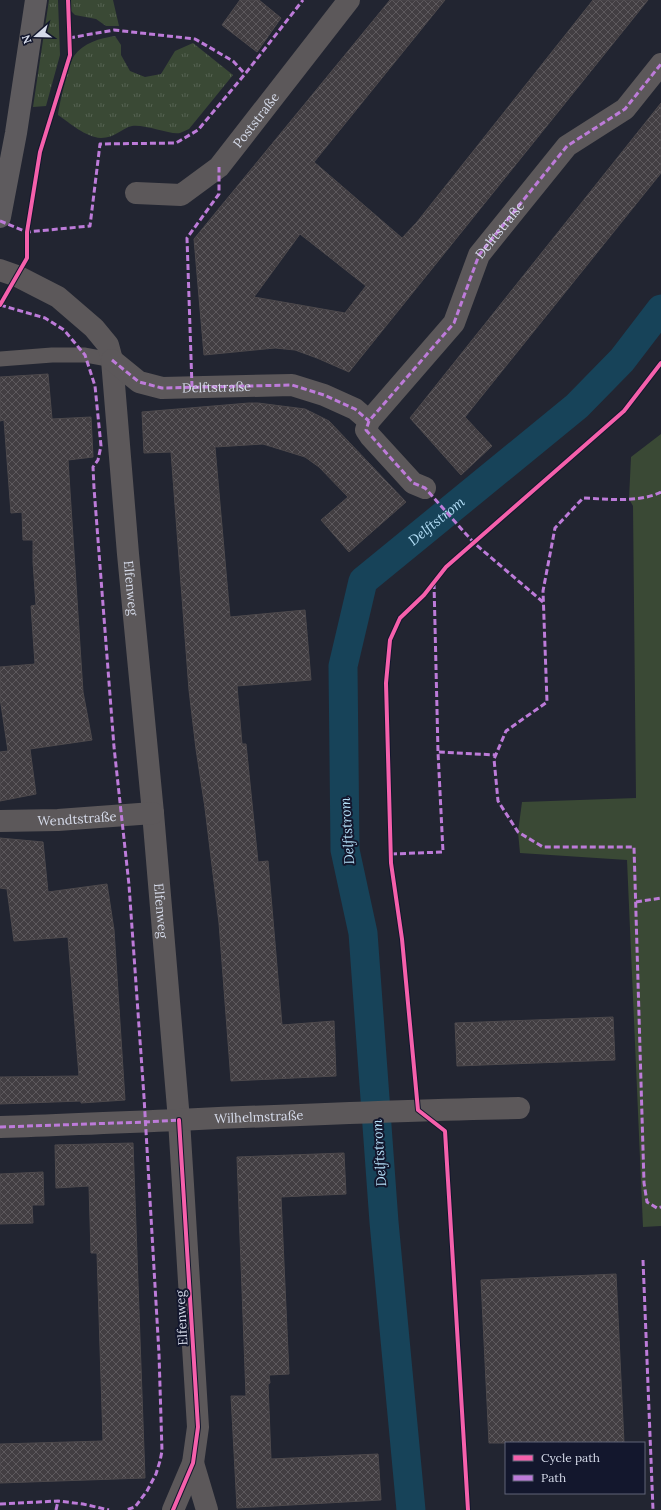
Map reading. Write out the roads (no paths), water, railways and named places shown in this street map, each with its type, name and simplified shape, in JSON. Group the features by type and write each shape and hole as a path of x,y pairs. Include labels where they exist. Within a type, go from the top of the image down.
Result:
{"street":[{"path":"0,217 16,134 36,0"},
{"name":"Poststraße","path":"136,193 181,195 219,168 349,0"},
{"name":"Delftstraße","path":"112,360 139,382 162,388 292,385 324,395 349,406 369,420 454,324 479,255 567,146 625,109 661,64"},
{"path":"0,270 17,276 58,297 94,328 108,345 112,360"},
{"name":"Elfenweg","path":"112,360 128,562 153,813 179,1120 198,1427 193,1463 173,1510"},
{"path":"369,420 366,430 370,436 413,483 425,488"},
{"name":"Wendtstraße","path":"0,821 58,820 153,813"},
{"name":"Wilhelmstraße","path":"0,1127 396,1111 519,1108"},
{"name":"Elfenweg","path":"193,1463 207,1510"}],"lane":[{"path":"0,359 52,355 86,355 112,360"}],"waterway":[{"name":"Delftstrom","path":"411,1510 384,1222 363,933 345,850 343,666 363,581 577,406 622,360 661,309"}]}
